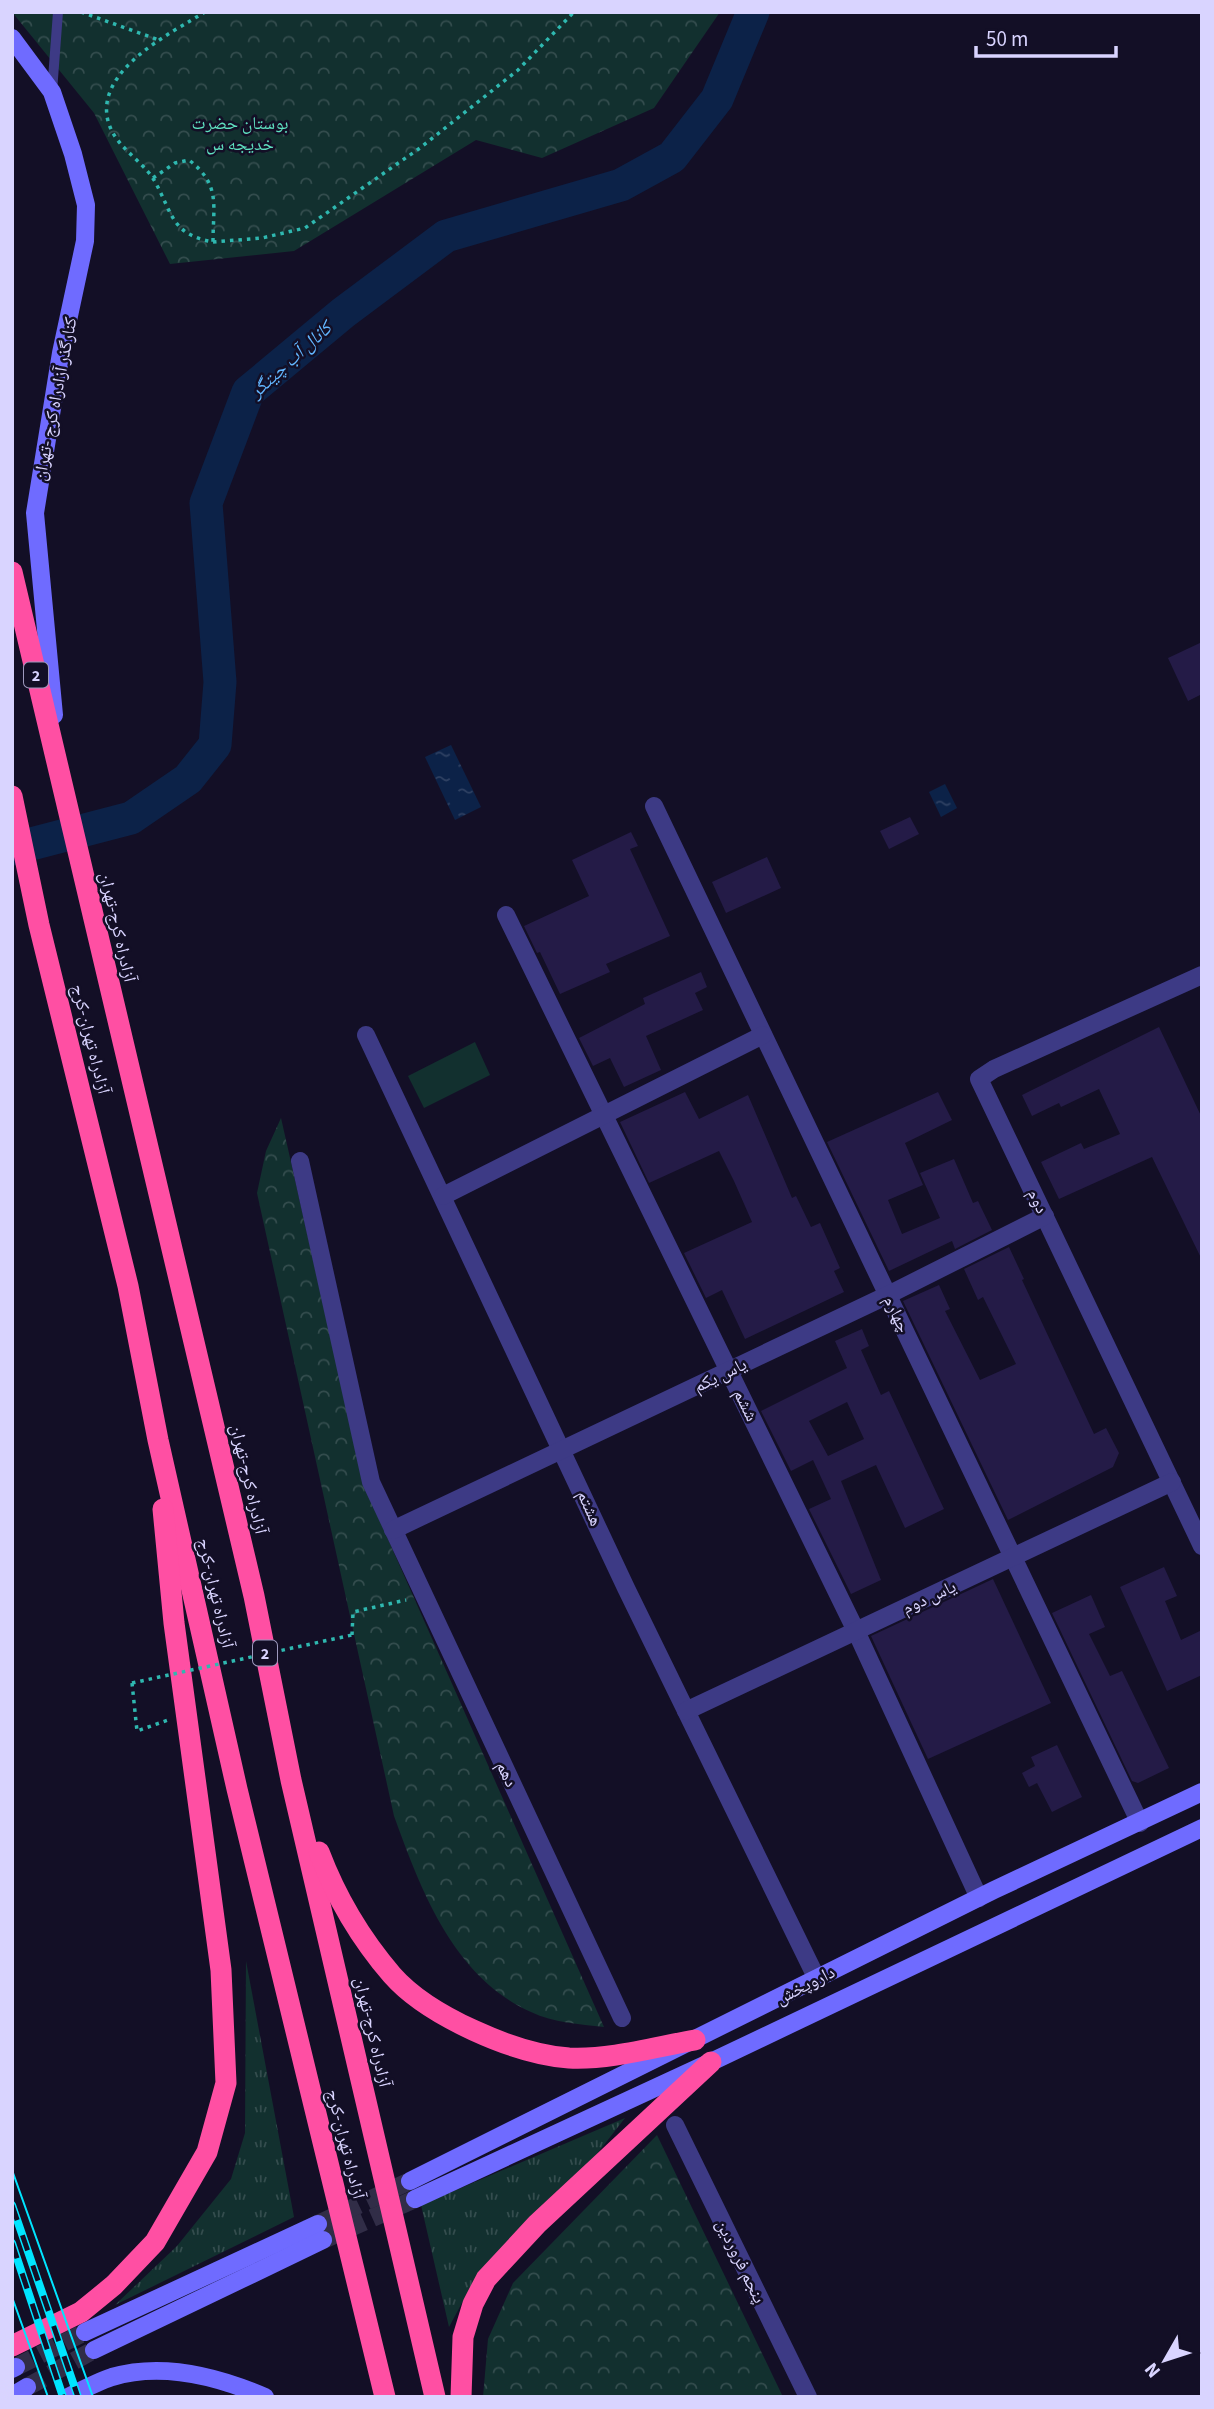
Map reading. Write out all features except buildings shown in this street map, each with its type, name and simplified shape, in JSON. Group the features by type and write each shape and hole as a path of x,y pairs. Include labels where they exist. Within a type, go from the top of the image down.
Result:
{"highway":[{"name":"آزادراه کرج-تهران","path":"12,572 254,1596 291,1780 435,2397"},
{"name":"آزادراه تهران-کرج","path":"12,796 39,925 128,1286 158,1440 237,1788 385,2397"},
{"path":"13,2361 114,2285 155,2242 207,2152 226,2083 221,1970 168,1573 158,1440"},
{"path":"291,1780 330,1880 359,1933 394,1978 444,2015 483,2035 523,2049 568,2058 603,2056 695,2040"},
{"path":"461,2397 463,2337 473,2304 486,2279 537,2224 711,2062"}],"street":[{"name":"کنارگذر آزادراه کرج -تهران","path":"12,38 52,92 74,154 86,205 84,251 61,353 35,513 60,778"},
{"name":"چهارم","path":"654,806 1139,1823"},
{"name":"ششم","path":"506,915 856,1631 979,1898"},
{"name":"دوم","path":"1202,975 994,1069 979,1079 1202,1546"},
{"name":"هشتم","path":"366,1035 686,1711 817,1979"},
{"path":"443,1196 763,1035"},
{"name":"دهم","path":"300,1161 371,1482 622,2018"},
{"name":"یاس یکم","path":"393,1530 888,1295 1045,1216"},
{"name":"یاس دوم","path":"686,1711 1172,1482"},
{"name":"داروپخش","path":"410,2181 979,1898 1202,1792"},
{"name":"داروپخش","path":"415,2199 711,2062 1202,1828"},
{"name":"پنجم فروردین","path":"675,2125 808,2397"},
{"path":"85,2332 320,2232 94,2350"},
{"path":"68,2397 113,2377 155,2372 216,2377 265,2397"}],"lane":[{"path":"52,92 58,12"}],"path":[{"path":"80,12 159,40"},
{"path":"205,12 159,40 128,64 108,93 108,121 121,145 153,178 180,227 192,238 213,242 262,238 305,228 419,148 518,70 573,12"},
{"path":"153,178 175,163 189,160 206,174 214,191 213,242"},
{"path":"187,1714 137,1731 132,1683 352,1635 353,1612 424,1595"}],"green space":[{"name":"بوستان حضرت خدیجه س","path":"12,12 720,12 654,108 542,158 476,140 294,251 170,264 94,113"},
{"path":"475,1042 490,1075 424,1108 408,1076"},
{"path":"281,1118 364,1485 604,2027 540,2016 504,1997 480,1977 443,1929 416,1873 394,1816 257,1193 266,1151"},
{"path":"246,1961 294,2217 115,2305 177,2246 231,2179 245,2133"},
{"path":"625,2118 593,2159 477,2275 449,2327 421,2205"},
{"path":"657,2135 783,2397 483,2397 488,2339 513,2283"}],"water":[{"path":"451,745 481,807 455,820 425,757"},
{"path":"945,784 957,808 941,817 929,792"}],"waterway":[{"name":"کانال آب چیتگر","path":"12,849 131,818 188,779 215,745 220,682 206,503 248,392 343,313 446,236 621,185 672,157 717,99 753,12"}],"tunnel":[{"path":"318,2224 410,2181"},
{"path":"323,2240 415,2199"},
{"path":"16,2367 85,2332"},
{"path":"27,2387 94,2350"}],"tram line":[{"path":"12,2170 93,2397"},
{"path":"12,2297 48,2397"}],"railway":[{"path":"12,2205 78,2397"},
{"path":"12,2243 63,2397"}]}
